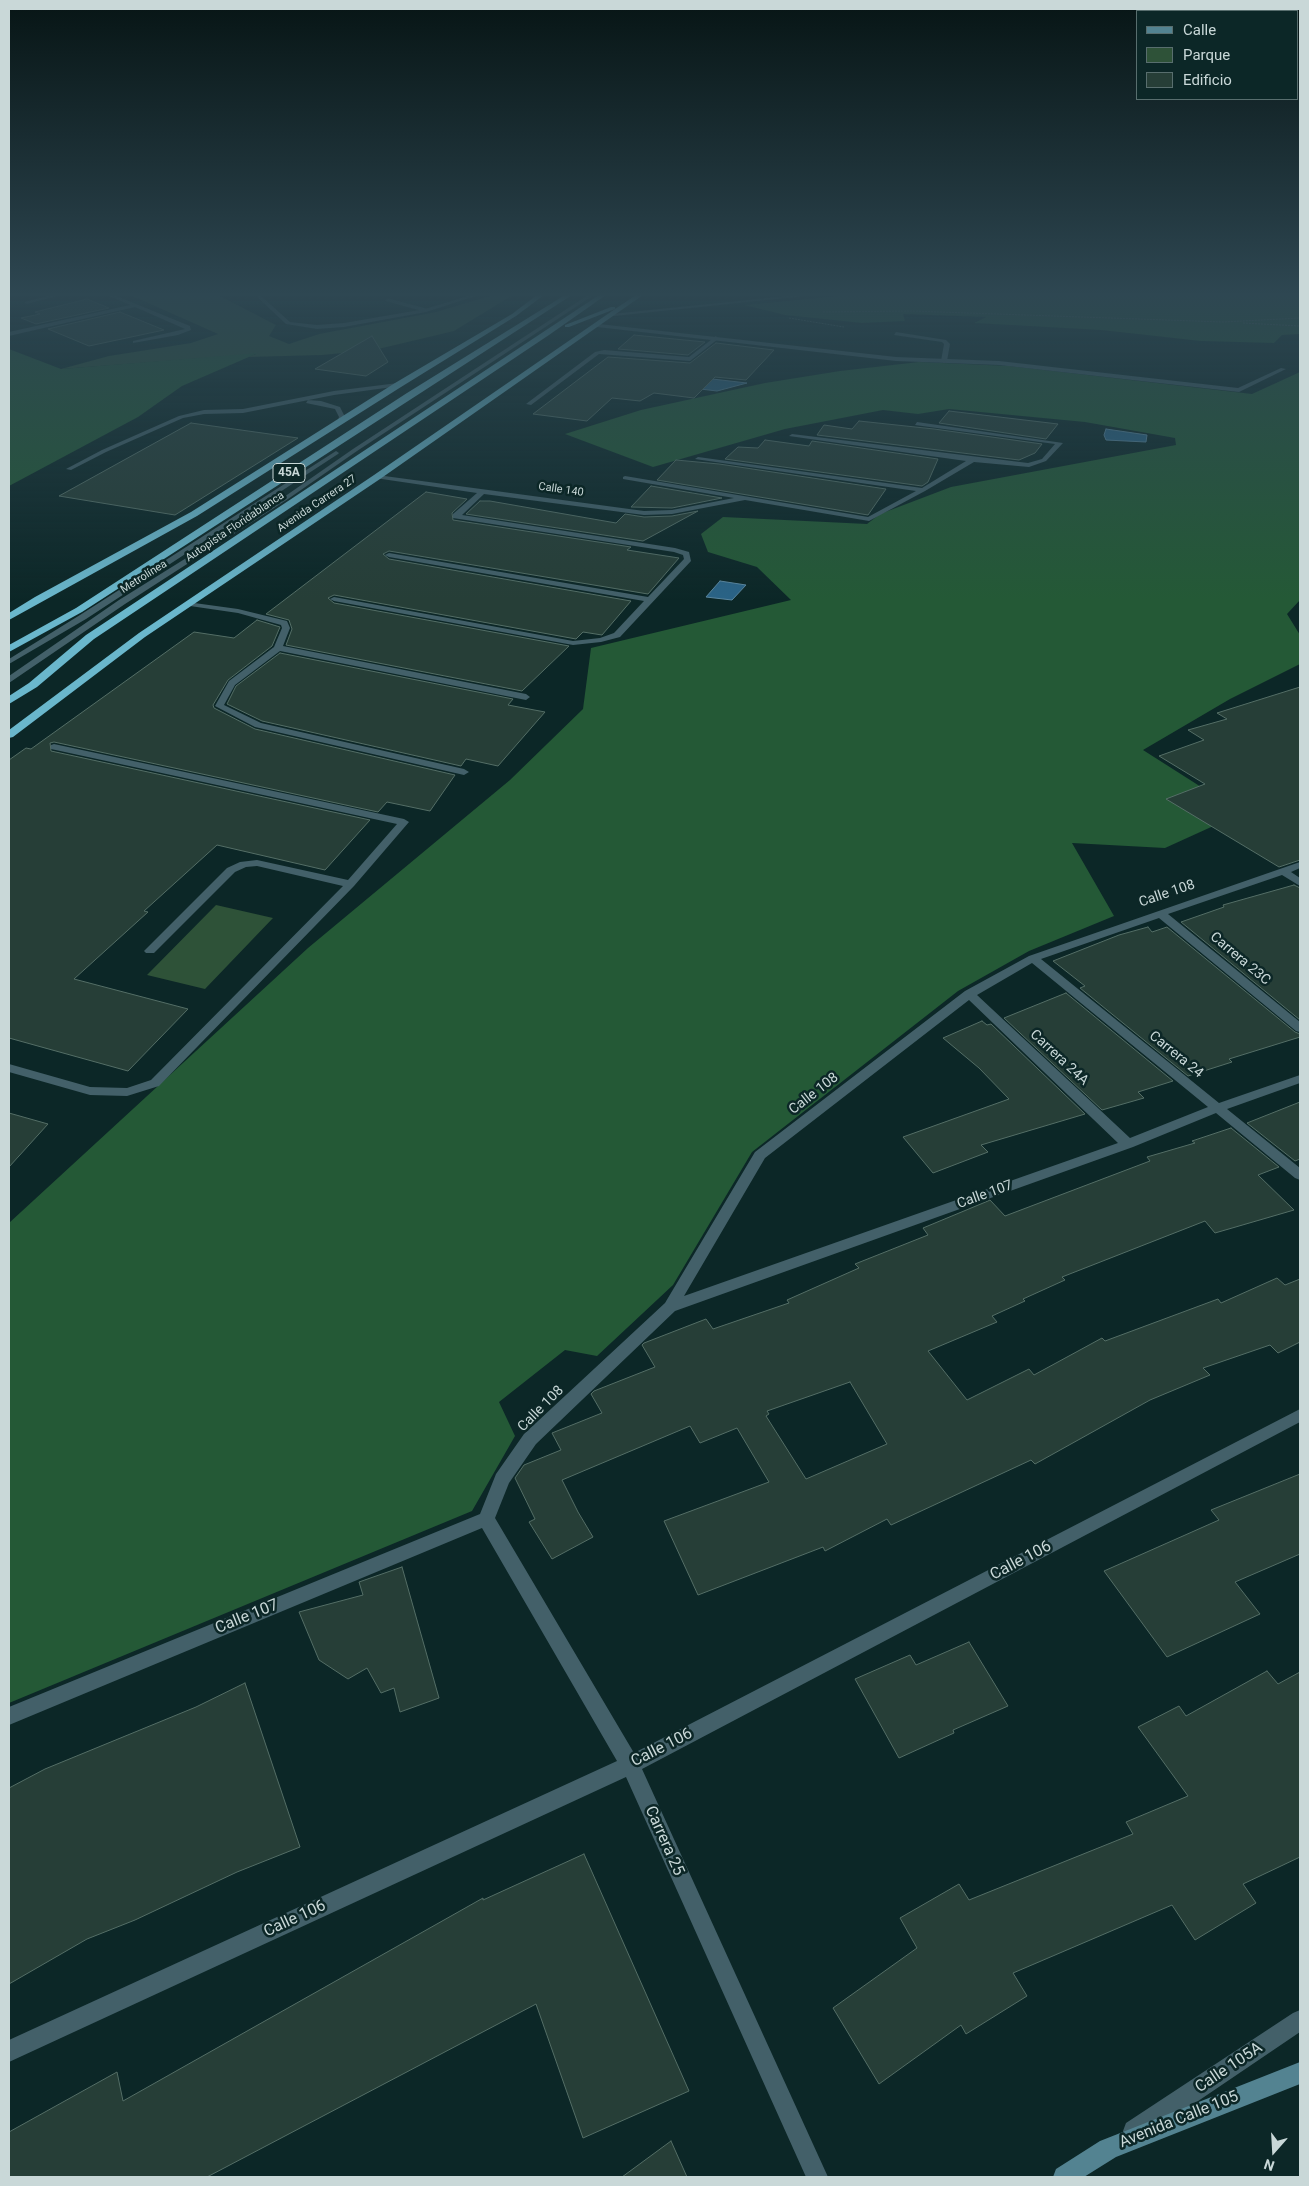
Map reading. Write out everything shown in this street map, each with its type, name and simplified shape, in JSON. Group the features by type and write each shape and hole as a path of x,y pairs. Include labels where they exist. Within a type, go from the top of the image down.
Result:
{"highway":[{"path":"9,618 38,599 194,514 380,397"},
{"name":"Autopista Floridablanca","path":"9,649 78,610 407,397"},
{"name":"Autopista Floridablanca","path":"9,701 33,685 99,632 452,397"},
{"name":"Avenida Carrera 27","path":"9,735 142,635 495,397"}],"main road":[{"name":"Avenida Calle 105","path":"1064,2177 1108,2149 1300,2073"}],"street":[{"path":"69,469 104,451 181,417 204,412 243,411 313,397"},
{"name":"Metrolínea","path":"9,662 83,618 422,397"},
{"name":"Metrolínea","path":"9,680 122,602 286,498 436,397"},
{"path":"529,404 538,397"},
{"path":"276,404 309,402 331,405 341,412 340,423"},
{"path":"792,436 972,460 1029,465 1044,460 1060,443 917,424"},
{"path":"698,459 923,490"},
{"path":"625,478 869,519 923,490 972,460"},
{"name":"Calle 140","path":"377,477 644,513 672,512 742,499"},
{"path":"334,599 573,643 601,640 616,635 688,559 686,554 675,550 456,516 483,491"},
{"path":"389,555 650,600"},
{"path":"190,604 238,610 284,623 286,628 278,648 232,683 220,706 258,725 464,772"},
{"path":"278,648 526,696"},
{"path":"9,1068 90,1091 127,1092 155,1083 350,884 404,822 54,747"},
{"path":"150,951 231,870 244,864 257,863 350,884"},
{"name":"Calle 108","path":"486,1518 502,1479 530,1439 670,1307 760,1155 969,994 1033,958 1300,865"},
{"path":"1282,870 1300,883"},
{"name":"Carrera 23C","path":"1160,913 1300,1028"},
{"name":"Carrera 24","path":"1033,958 1300,1175"},
{"name":"Carrera 24A","path":"969,994 1128,1144"},
{"name":"Calle 107","path":"670,1307 1128,1144 1217,1108 1300,1079"},
{"name":"Calle 106","path":"9,2051 630,1765 1300,1415"},
{"name":"Calle 107","path":"9,1716 486,1518"},
{"name":"Carrera 25","path":"486,1518 630,1765 817,2177"},
{"name":"Calle 105A","path":"1108,2149 1300,2020"}],"green space":[{"path":"9,397 166,397 138,417 9,486"},
{"path":"701,397 1300,397 1300,600 1287,614 1300,635 1300,664 1230,699 1143,750 1242,813 1165,848 1072,843 1114,916 1029,951 958,991 752,1152 673,1285 597,1356 565,1350 499,1402 515,1436 472,1511 9,1703 9,1223 308,948 510,780 583,709 591,648 791,600 757,567 708,552 701,534 723,517 867,524 880,514 951,487 1176,445 1175,438 1085,422 949,409 918,414 883,410 785,429 653,467 565,434 641,410"},
{"path":"216,905 273,918 205,989 147,975"}],"water":[{"path":"1106,429 1147,435 1146,442 1106,440 1104,435"},
{"path":"720,581 746,585 732,600 706,597"}],"building":[{"path":"555,397 647,397 640,401 612,398 587,421 533,414"},
{"path":"949,411 1058,424 1046,439 939,423"},
{"path":"859,421 1042,444 1035,453 1019,460 817,435 824,425 852,429"},
{"path":"191,423 298,438 175,515 59,496"},
{"path":"765,440 809,446 812,441 938,459 928,482 922,486 725,459 738,447 758,448"},
{"path":"676,460 719,464 886,489 868,515 657,480"},
{"path":"651,486 722,498 672,508 631,507"},
{"path":"426,492 467,499 452,513 453,520 631,547 627,550 679,558 648,594 389,551 383,554 389,559 631,601 602,635 583,632 576,639 334,595 328,598 334,603 569,646 522,691 286,645 292,629 289,620 266,614"},
{"path":"480,501 490,501 616,523 625,514 644,517 672,516 698,511 643,541 466,514"},
{"path":"257,620 280,627 272,646 228,680 213,705 214,708 255,729 455,775 430,811 387,802 378,812 54,742 50,743 51,751 370,820 325,870 217,845 144,911 148,912 74,979 188,1009 128,1071 9,1038 9,760 26,748 31,749 194,632 234,638"},
{"path":"280,653 513,699 508,705 545,712 498,766 466,759 461,766 262,721 227,704 236,686"},
{"path":"1300,687 1300,860 1279,867 1166,799 1205,784 1159,756 1204,740 1188,730 1227,719 1217,713"},
{"path":"1294,885 1300,888 1300,1020 1181,922 1224,907 1223,905"},
{"path":"1148,927 1152,932 1167,927 1295,1032 1300,1034 1300,1037 1229,1059 1232,1062 1188,1076 1080,988 1085,986 1053,961 1119,935"},
{"path":"1066,993 1173,1081 1138,1092 1144,1098 1102,1110 1004,1018"},
{"path":"982,1021 987,1025 991,1024 1085,1114 981,1145 988,1152 933,1173 903,1137 1009,1099 979,1068 943,1038"},
{"path":"1300,1102 1300,1159 1295,1161 1247,1123"},
{"path":"9,1113 48,1124 9,1167"},
{"path":"1231,1128 1279,1167 1258,1175 1294,1210 1215,1233 1205,1221 1062,1277 1065,1280 1023,1299 1025,1301 992,1316 997,1322 928,1351 967,1400 1029,1369 1034,1375 1102,1338 1105,1341 1218,1299 1221,1303 1277,1278 1285,1285 1300,1279 1300,1342 1278,1353 1270,1345 1203,1368 1210,1375 1150,1400 1035,1464 1031,1460 891,1525 887,1519 825,1551 823,1547 698,1595 664,1521 769,1482 737,1428 700,1443 690,1426 562,1480 593,1537 552,1559 529,1522 535,1519 515,1478 524,1465 561,1450 552,1433 602,1413 591,1394 594,1391 655,1367 642,1345 644,1343 706,1319 713,1329 789,1303 787,1300 859,1268 855,1264 928,1235 923,1228 990,1200 1005,1216 1150,1161 1147,1157 1195,1143 1192,1141","holes":["850,1382 887,1444 806,1479 766,1416 769,1414 767,1411"]},
{"path":"1300,1474 1300,1554 1235,1582 1260,1614 1167,1657 1104,1571 1219,1520 1211,1510"},
{"path":"402,1567 439,1698 400,1712 394,1688 381,1693 367,1668 348,1679 319,1660 299,1612 363,1595 359,1582"},
{"path":"969,1642 1008,1706 953,1730 954,1733 899,1758 855,1679 910,1655 916,1665"},
{"path":"1267,1671 1278,1684 1300,1672 1300,1857 1243,1884 1256,1903 1195,1940 1172,1905 1013,1973 1027,1996 966,2034 961,2025 879,2084 833,2008 917,1948 900,1918 959,1884 969,1900 1133,1834 1126,1822 1188,1796 1138,1727 1179,1706 1186,1716"},
{"path":"245,1683 300,1847 237,1872 135,1920 87,1939 9,1984 9,1788 45,1769 196,1707"},
{"path":"584,1854 689,2091 583,2138 536,2004 207,2177 9,2177 9,2132 117,2072 123,2101 483,1898 483,1900"},
{"path":"671,2141 687,2177 622,2177"}]}
